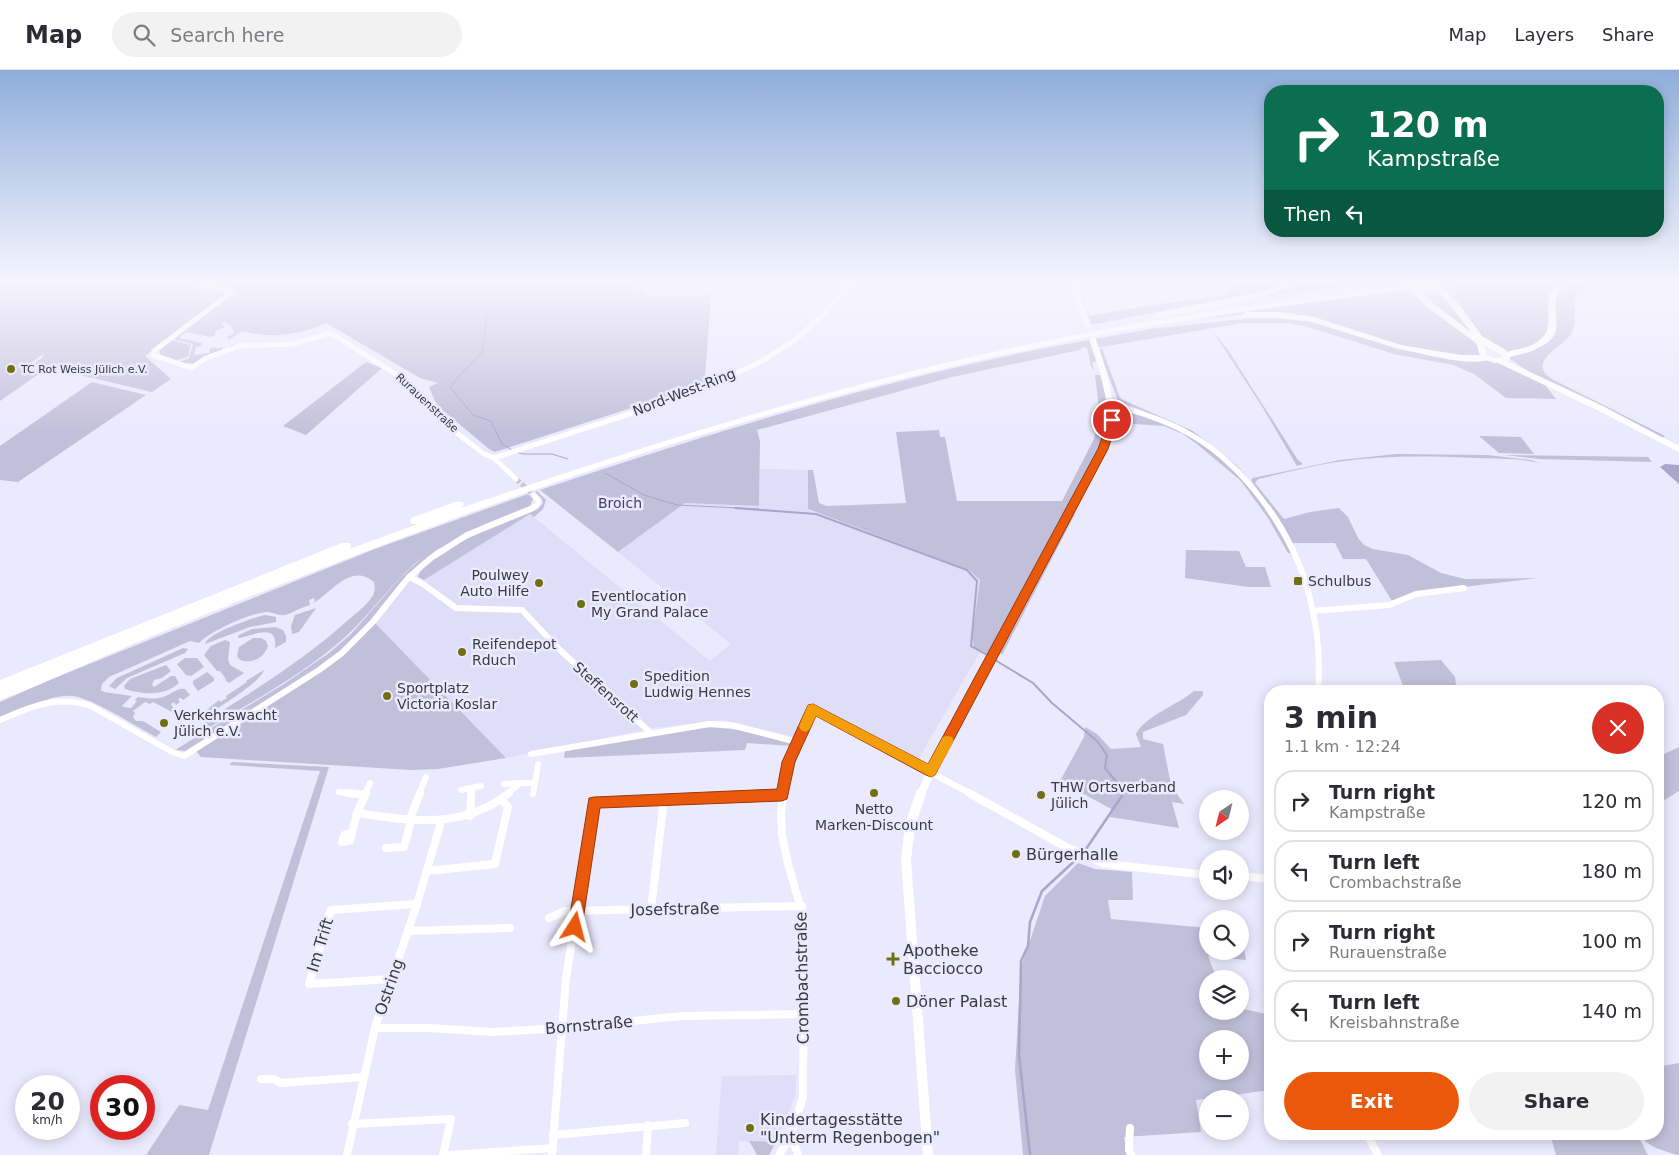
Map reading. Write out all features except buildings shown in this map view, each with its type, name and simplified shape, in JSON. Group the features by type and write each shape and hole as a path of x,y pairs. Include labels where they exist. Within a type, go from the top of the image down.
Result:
{"highway":[{"path":"0,685 178,612 364,540 442,511 584,464 750,411 839,386 931,362 1075,335"},
{"path":"0,695 371,545 586,469 755,416 1075,335"},
{"path":"1362,335 1400,348 1461,358 1487,358"},
{"path":"1504,358 1539,344 1549,335"}],"main road":[{"path":"1471,335 1483,349 1482,353 1487,358 1504,358"},
{"path":"1477,335 1492,347 1501,350 1504,358 1518,368 1679,449"},
{"path":"1483,349 1492,347"}],"street":[{"name":"Rurauenstraße","path":"175,335 154,351 153,354 190,368 206,358 239,346 292,344 325,335"},
{"name":"Rurauenstraße","path":"334,335 396,374 470,443 486,455 494,458 516,480"},
{"name":"Nord-West-Ring","path":"494,458 681,396 747,368 800,335"},
{"path":"928,1155 906,839 912,818 931,771 1103,449 1112,420 1112,405 1110,390 1094,335"},
{"path":"1112,405 1171,423 1193,435 1235,468 1255,490 1283,530 1292,548 1312,611 1319,650 1318,685"},
{"path":"0,720 35,706 62,700 78,701 91,706 172,752 184,756 342,654 373,622 409,577 432,558 467,535 532,509 538,504 538,500 534,495"},
{"name":"Steffensrott","path":"409,577 423,582 446,604 456,608 522,610 561,651 650,732 720,723 798,742"},
{"path":"1312,611 1389,605 1416,594 1464,588"},
{"name":"Crombachstraße","path":"779,1155 791,1134 803,1097 804,919 802,906 791,876 782,836 782,795 789,762 813,709 931,771"},
{"path":"531,754 650,732"},
{"path":"534,794 538,764"},
{"path":"931,771 1073,850 1096,860 1122,868 1199,874"},
{"path":"386,848 404,847 410,821 426,777"},
{"path":"351,834 370,783"},
{"path":"357,814 410,821 441,822 470,816 502,800 521,783"},
{"path":"504,784 535,783"},
{"path":"461,790 481,786"},
{"path":"470,816 471,788"},
{"path":"339,792 365,795"},
{"path":"449,1155 552,1151 566,978 594,803 782,795"},
{"path":"651,909 664,799"},
{"path":"427,870 453,869 464,865 495,864 508,807 502,800"},
{"name":"Ostring","path":"347,1155 352,1124 374,1028 408,932 441,822"},
{"path":"1249,877 1264,878"},
{"name":"Im Trift","path":"392,979 309,984 331,910 417,904"},
{"name":"Josefstraße","path":"549,918 565,911 578,910 802,906"},
{"path":"408,932 510,928"},
{"name":"Bornstraße","path":"374,1028 430,1028 493,1032 562,1028 693,1015 804,1014"},
{"path":"262,1078 274,1079 281,1083 362,1077"},
{"path":"352,1124 451,1119 443,1155"},
{"path":"554,1135 685,1123"},
{"path":"646,1155 648,1125"},
{"path":"1130,1128 1128,1150 1130,1155"},
{"path":"791,1134 798,1155"},
{"path":"1370,1140 1378,1155"}],"shaded area":[{"path":"1665,464 1679,465 1679,484 1660,467"},
{"path":"760,469 808,470 808,510 969,570 980,580 972,637 974,647 981,650 918,760 808,704 794,737 723,720 654,728 506,758 375,623 410,581 419,583 530,514 710,661 731,644 618,552 685,503 759,506"},
{"name":"Kindertagesstätte \"Unterm Regenbogen\"","path":"797,1075 795,1097 776,1142 739,1141 738,1155 716,1155 722,1076"}],"green space":[{"path":"0,335 173,335 145,356 171,379 152,392 33,364 42,358 44,353 26,367 43,371 0,401"},
{"path":"178,335 183,335 179,338 202,343 201,346 196,347 194,355 209,353 210,348 222,347 222,349 236,345 194,364 180,362 189,358 193,344 172,339"},
{"path":"199,335 216,335 211,337"},
{"path":"232,335 237,335 229,340 227,337"},
{"path":"346,335 708,335 705,377 719,373 724,376 495,452 440,408 429,387 438,383 420,378"},
{"path":"1119,335 1174,335 1101,347 1097,346 1095,339"},
{"path":"1215,335 1228,350 1298,460 1303,464 1297,466 1263,408"},
{"path":"1332,335 1353,335 1397,349 1435,356 1481,359 1503,364 1545,385 1556,399 1506,398 1474,374 1453,365 1394,354"},
{"path":"1363,335 1468,335 1480,347 1478,350 1481,356 1468,357 1404,348"},
{"path":"1479,335 1547,335 1538,343 1507,352 1484,341"},
{"path":"1550,335 1570,335 1544,361 1542,367 1545,373 1552,379 1665,436 1662,438 1531,373 1510,359 1510,356 1550,339"},
{"path":"171,340 191,345 188,357 176,360 160,354 159,350"},
{"name":"Broich","path":"1089,340 1096,361 1092,363 1094,371 1087,348 1083,347 1080,350 952,377 757,430 760,441 759,506 685,503 618,552 540,490 675,446 881,386 1019,353"},
{"path":"1102,348 1120,398 1193,431 1247,474 1183,427 1118,401 1099,350"},
{"path":"366,362 382,368 306,435 283,426"},
{"path":"1095,375 1100,375 1107,410 1106,427 1101,446 989,654 974,647 972,637 980,580 969,570 808,509 808,470 813,470 819,503 827,506 906,503 896,432 939,430 940,437 945,437 957,501 1062,501 1094,439 1100,417"},
{"path":"92,382 146,395 18,482 0,480 0,446"},
{"path":"1122,412 1143,416 1184,433 1222,460 1254,493 1280,532 1291,553 1288,553 1268,518 1241,481 1183,434 1164,426 1118,423 1110,445 1099,465 1114,432 1117,417"},
{"path":"1479,436 1521,437 1534,454 1499,453"},
{"path":"1397,454 1487,455 1531,460 1539,463 1517,459 1460,457 1371,458 1307,468 1258,479 1255,483 1284,519 1310,512 1339,508 1348,517 1358,538 1364,545 1373,549 1408,555 1441,573 1465,579 1538,578 1421,592 1392,601 1366,559 1343,559 1335,543 1292,543 1279,520 1251,480 1253,478 1340,460"},
{"path":"1504,455 1648,457 1652,462 1539,459"},
{"path":"537,491 546,500 543,509 534,517 530,514 424,580 418,577 424,567 436,556 452,546 490,528 538,509 543,503 542,499 535,492"},
{"path":"528,494 533,499 530,506 485,524 435,551 399,584 368,623 339,652 318,668 185,751 175,750 284,684 329,653 351,634 396,583 354,629 327,652 277,687 207,729 204,726 205,722 314,649 360,610 373,595 374,582 365,577 349,578 312,604 315,601 314,598 309,600 310,605 291,613 283,615 266,612 258,613 221,628 199,643 190,641 109,677 102,684 101,690 132,696 122,706 124,707 131,708 138,697 160,698 180,689 185,689 190,695 183,700 181,698 178,699 180,702 176,705 174,702 171,704 175,711 172,712 153,702 150,704 145,702 133,711 135,713 133,717 136,721 143,721 161,732 156,737 103,707 73,696 56,697 46,700 0,719 0,702 52,679 375,549"},
{"path":"1075,514 1002,655 1000,653 1072,515"},
{"path":"1186,550 1239,551 1246,567 1265,567 1271,587 1248,587 1185,578"},
{"path":"316,608 299,632 292,634 291,626 295,615"},
{"path":"265,615 276,617 276,622 250,627 205,644 214,635 222,631"},
{"path":"375,623 506,758 438,769 411,770 201,757 196,751 348,651"},
{"path":"275,627 283,630 286,642 275,648 275,640 268,633 262,632 238,638 239,635 252,629"},
{"path":"253,638 261,638 266,641 268,646 264,654 257,659 249,661 240,660 237,656 239,647"},
{"path":"225,640 230,642 228,659 230,665 244,673 229,683 204,655 211,646"},
{"path":"183,648 188,649 185,653 127,678 115,689 109,686 117,678"},
{"path":"185,658 197,658 204,667 191,676 186,675 177,664"},
{"path":"1441,660 1455,677 1456,685 1403,685 1394,662"},
{"path":"166,665 171,671 162,678 154,680 152,685 154,687 171,676 175,676 179,683 173,687 154,693 125,689 124,686 130,679"},
{"path":"264,670 255,682 227,702 202,718 199,719 195,715 199,716 219,700 220,702 227,698 226,696"},
{"path":"207,672 214,678 214,681 198,691 193,681"},
{"path":"1194,691 1203,691 1203,695 1186,715 1143,732 1143,739 1163,744 1171,785 1184,804 1172,802 1179,828 1110,817 1113,810 1060,781 1084,737 1085,727 1097,734 1111,749 1141,747 1136,734 1141,727 1147,721"},
{"path":"710,727 740,730 792,744 791,746 747,743 745,750 564,758 565,750"},
{"path":"1679,747 1679,791 1664,800 1664,754"},
{"path":"232,762 329,767 209,1155 146,1155 179,1105 208,1110 320,771 229,765"},
{"path":"1078,863 1095,869 1132,872 1133,900 1108,900 1111,919 1199,927 1199,960 1210,960 1213,970 1199,970 1199,1020 1249,1020 1249,1010 1264,1014 1264,1091 1249,1093 1249,1090 1199,1090 1199,1100 1196,1100 1199,1132 1124,1137 1127,1155 1023,1155 1015,1070 1021,967 1045,896"},
{"path":"1679,1063 1679,1155 1661,1150 1644,1140 1664,1140 1664,1066"},
{"path":"1552,1140 1640,1140 1648,1155 1556,1155"},
{"path":"749,1141 776,1142 769,1155 757,1155"}],"waterway":[{"path":"485,335 481,353 453,383 451,388 473,415 491,421 502,444 512,450"},
{"path":"516,452 523,454 552,454 568,459"},
{"path":"605,473 644,495 677,505 759,509"},
{"path":"735,508 816,514 967,570 977,581 971,646 991,657"},
{"path":"995,660 1033,683 1052,703 1097,741 1107,755 1105,768 1122,789 1122,796 1084,852"},
{"path":"1030,1155 1019,1055 1021,961 1028,946 1030,922 1042,891 1081,855"}],"tunnel":[{"path":"516,479 534,495"}],"slow traffic":[{"path":"805,726 813,709 931,771 947,741"}],"place":[{"name":"TC Rot Weiss Jülich e.V.","path":"11,369"},
{"name":"Schulbus","path":"1298,581"},
{"name":"Poulwey Auto Hilfe","path":"539,583"},
{"name":"Eventlocation My Grand Palace","path":"581,604"},
{"name":"Reifendepot Rduch","path":"462,652"},
{"name":"Spedition Ludwig Hennes","path":"634,684"},
{"name":"Sportplatz Victoria Koslar","path":"387,696"},
{"name":"Verkehrswacht Jülich e.V.","path":"164,723"},
{"name":"Netto Marken-Discount","path":"874,793"},
{"name":"THW Ortsverband Jülich","path":"1041,795"},
{"name":"Bürgerhalle","path":"1016,854"},
{"name":"Apotheke Bacciocco","path":"893,959"},
{"name":"Döner Palast","path":"896,1001"},
{"name":"Kindertagesstätte \"Unterm Regenbogen\"","path":"750,1128"}],"route":[{"path":"575,927 594,803 782,795 783,783 789,762 813,709 931,771 1015,617 1103,449 1109,435 1112,420"}]}
